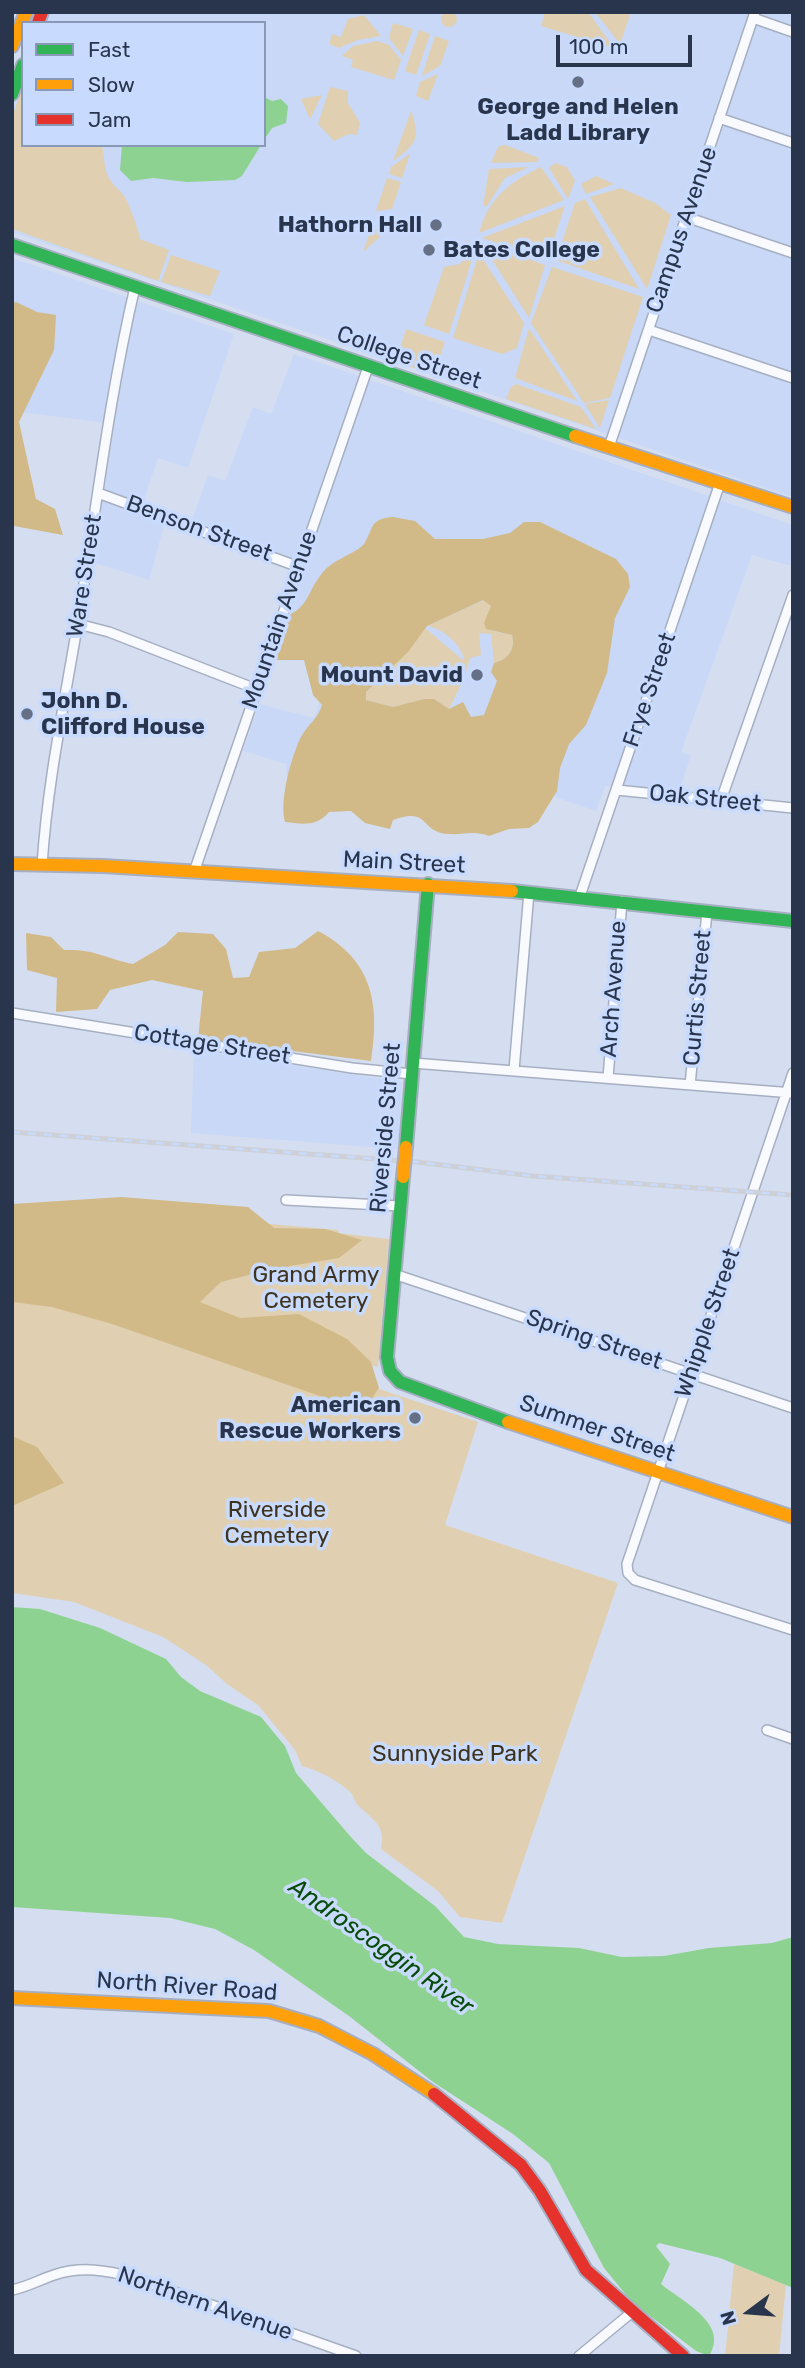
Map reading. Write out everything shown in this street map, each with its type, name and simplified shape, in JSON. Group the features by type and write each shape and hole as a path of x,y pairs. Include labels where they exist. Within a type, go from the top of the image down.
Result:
{"main road":[{"path":"12,46 21,24"},
{"path":"12,94 21,70"},
{"name":"College Street","path":"12,245 368,367 793,507"},
{"name":"Main Street","path":"12,864 428,884 580,896 793,921"},
{"name":"Riverside Street","path":"392,1374 387,1357 428,884"},
{"name":"Summer Street","path":"392,1374 411,1388 793,1517"},
{"name":"North River Road","path":"12,1998 255,2009 289,2016 326,2029 418,2082 521,2165 540,2191 586,2270 631,2313 683,2356"}],"street":[{"path":"754,15 793,32"},
{"name":"Campus Avenue","path":"609,447 754,15"},
{"path":"719,118 793,143"},
{"path":"687,217 793,253"},
{"name":"Ware Street","path":"42,865 46,809 135,287"},
{"path":"649,330 793,378"},
{"name":"Mountain Avenue","path":"194,873 368,367"},
{"name":"Frye Street","path":"580,896 720,483"},
{"name":"Benson Street","path":"98,493 299,567"},
{"path":"721,800 793,595"},
{"path":"78,624 109,632 256,689"},
{"name":"Oak Street","path":"617,790 793,808"},
{"path":"514,1070 529,892"},
{"name":"Arch Avenue","path":"608,1078 622,901"},
{"name":"Curtis Street","path":"690,1085 707,912"},
{"name":"Cottage Street","path":"12,1013 338,1065 514,1070 790,1092"},
{"name":"Whipple Street","path":"793,1073 790,1092 632,1547 628,1573 635,1580 793,1630"},
{"path":"286,1200 400,1206"},
{"name":"Spring Street","path":"394,1274 793,1408"},
{"path":"767,1730 793,1739"},
{"name":"Northern Avenue","path":"12,2290 58,2274 101,2270 135,2278 356,2356"},
{"path":"579,2356 631,2313"}],"shaded area":[{"name":"Bates College","path":"49,12 793,12 793,497 12,232 12,112 21,86 21,147 266,147 266,21 46,21"},
{"path":"12,258 234,334 188,468 158,458 143,502 168,511 149,580 92,562 115,424 20,412 12,325"},
{"path":"16,302 37,312 56,315 54,350 19,422 36,499 55,509 63,535 14,526 12,541 12,303"},
{"path":"294,354 793,525 792,566 752,555 681,752 691,755 680,789 605,786 596,811 529,788 287,782 286,764 243,751 259,704 314,718 320,700 324,661 270,660 304,563 192,520 208,475 225,481 253,407 271,414"},
{"path":"385,518 415,521 435,539 483,539 510,533 524,522 540,522 616,559 628,574 630,587 615,618 607,673 586,725 569,744 560,768 557,791 538,822 529,828 509,829 489,836 474,833 449,834 440,833 414,816 393,820 390,829 365,823 351,811 329,812 319,820 309,823 285,822 285,791 293,756 301,737 322,705 313,695 304,660 270,660 286,616 299,609 325,570 360,548 375,522","holes":["483,600 491,606 484,623 486,629 512,635 513,645 507,657 494,663 491,672 497,681 484,715 471,717 463,702 449,709 434,699 393,707 366,700 366,692 408,652 427,626"]},
{"path":"318,931 351,956 368,986 373,1002 374,1021 371,1061 198,1039 203,991 152,980 110,990 97,1009 56,1012 57,978 27,970 26,933 51,937 64,950 92,952 133,964 165,945 178,932 213,934 226,949 233,978 249,977 259,952 295,948"},
{"path":"194,1050 402,1082 398,1149 191,1133"},
{"path":"121,1197 248,1207 274,1228 325,1229 362,1240 339,1258 272,1269 221,1282 200,1302 240,1318 299,1314 347,1339 371,1362 379,1388 363,1411 112,1324 52,1307 12,1302 12,1204"},
{"path":"12,1436 37,1447 64,1483 12,1506"}],"green space":[{"path":"449,11 455,13 455,25 449,27 443,25 441,19 443,13"},
{"path":"545,12 588,12 614,48 541,26"},
{"path":"595,12 631,12 620,44"},
{"path":"364,15 381,36 358,40 339,48 329,44 332,34 341,37 348,19"},
{"path":"393,23 413,29 403,56 389,38"},
{"path":"419,30 430,34 416,75 405,71"},
{"path":"435,36 449,41 440,66 422,76"},
{"path":"378,41 389,45 401,60 394,80 351,67 353,60 342,56 353,46"},
{"path":"438,74 428,101 416,96 420,82"},
{"path":"330,87 348,91 348,103 360,123 357,135 349,134 334,141 318,124"},
{"path":"21,91 21,147 102,147 107,174 126,199 140,239 169,250 158,281 12,229 12,117"},
{"path":"322,95 310,119 301,99"},
{"path":"411,111 416,128 414,140 407,150 393,161"},
{"path":"505,145 539,158 537,162 491,163 498,147"},
{"path":"410,154 402,178 389,174 391,167"},
{"path":"555,163 567,167 575,181 568,199 549,168"},
{"path":"529,167 505,178 487,206 483,206 489,169"},
{"path":"541,167 564,200 479,233 483,220 502,192"},
{"path":"596,176 614,184 586,194 581,184"},
{"path":"387,178 401,182 392,209 376,211"},
{"path":"621,188 655,203 671,215 647,289 590,197"},
{"path":"585,199 639,289 556,260 575,203"},
{"path":"565,206 547,259 482,238"},
{"path":"373,223 383,234 363,252"},
{"path":"469,240 462,255 444,261 448,249"},
{"path":"481,242 545,265 529,318"},
{"path":"471,252 474,253 449,334 424,325 444,267 460,264"},
{"path":"479,253 524,323 517,348 502,354 453,338"},
{"path":"171,255 220,271 210,296 161,282"},
{"path":"552,267 643,297 610,398 584,403 531,323"},
{"path":"529,328 577,401 515,378"},
{"path":"406,329 445,342 434,375 396,362"},
{"path":"516,384 581,407 596,429 506,399 511,387"},
{"path":"609,400 600,428 585,404"},
{"path":"484,600 491,606 493,631 512,635 512,649 503,659 494,663 491,634 479,633 481,655 470,658 464,679 449,709 434,699 393,707 366,700 366,692 388,672 425,628 464,661 460,649 451,638 427,626"},
{"name":"Grand Army Cemetery","path":"226,1220 338,1230 339,1233 389,1239 378,1367 184,1313"},
{"name":"Riverside Cemetery","path":"12,1281 376,1388 478,1422 445,1525 618,1583 502,1923 460,1917 438,1891 381,1849 382,1833 379,1827 356,1803 351,1793 328,1776 302,1766 295,1750 258,1705 227,1684 206,1665 163,1637 74,1602 12,1593"},
{"path":"734,2264 786,2285 779,2356 725,2356"}],"water":[{"path":"266,98 272,101 281,99 288,106 286,123 272,128 266,137"},
{"path":"122,147 260,147 242,176 235,180 187,182 153,178 131,181 120,170"},
{"name":"Androscoggin River","path":"12,1607 40,1609 100,1628 166,1659 181,1677 200,1691 261,1717 285,1746 296,1773 350,1836 366,1853 435,1906 464,1937 498,1944 579,1948 622,1957 664,1956 709,1948 772,1943 793,1937 793,2288 720,2258 659,2243 656,2246 670,2264 661,2284 701,2315 713,2334 714,2344 709,2356 696,2351 632,2302 604,2268 549,2163 513,2134 433,2082 349,2016 254,1950 215,1929 170,1918 12,1907"}],"railway":[{"path":"12,1132 417,1162 533,1176 793,1195"}],"traffic: fast":[{"path":"12,94 21,70"},
{"path":"12,245 575,436"},
{"path":"406,1147 428,884"},
{"path":"512,891 793,921"},
{"path":"403,1177 387,1357 390,1371 400,1382 508,1422"}],"traffic: slow":[{"path":"22,21 26,12"},
{"path":"12,46 21,24"},
{"path":"575,436 793,507"},
{"path":"12,864 103,866 512,891"},
{"path":"403,1177 406,1147"},
{"path":"508,1422 793,1517"},
{"path":"12,1998 269,2011 319,2026 373,2054 434,2094"}],"traffic: jam":[{"path":"39,21 42,12"},
{"path":"434,2094 521,2165 540,2191 586,2270 683,2356"}],"place":[{"name":"George and Helen Ladd Library","path":"578,82"},
{"name":"Hathorn Hall","path":"436,225"},
{"name":"Bates College","path":"429,250"},
{"name":"Mount David","path":"477,675"},
{"name":"John D. Clifford House","path":"27,714"},
{"name":"American Rescue Workers","path":"415,1418"}],"park label":[{"name":"Sunnyside Park","path":"455,1754"}]}
